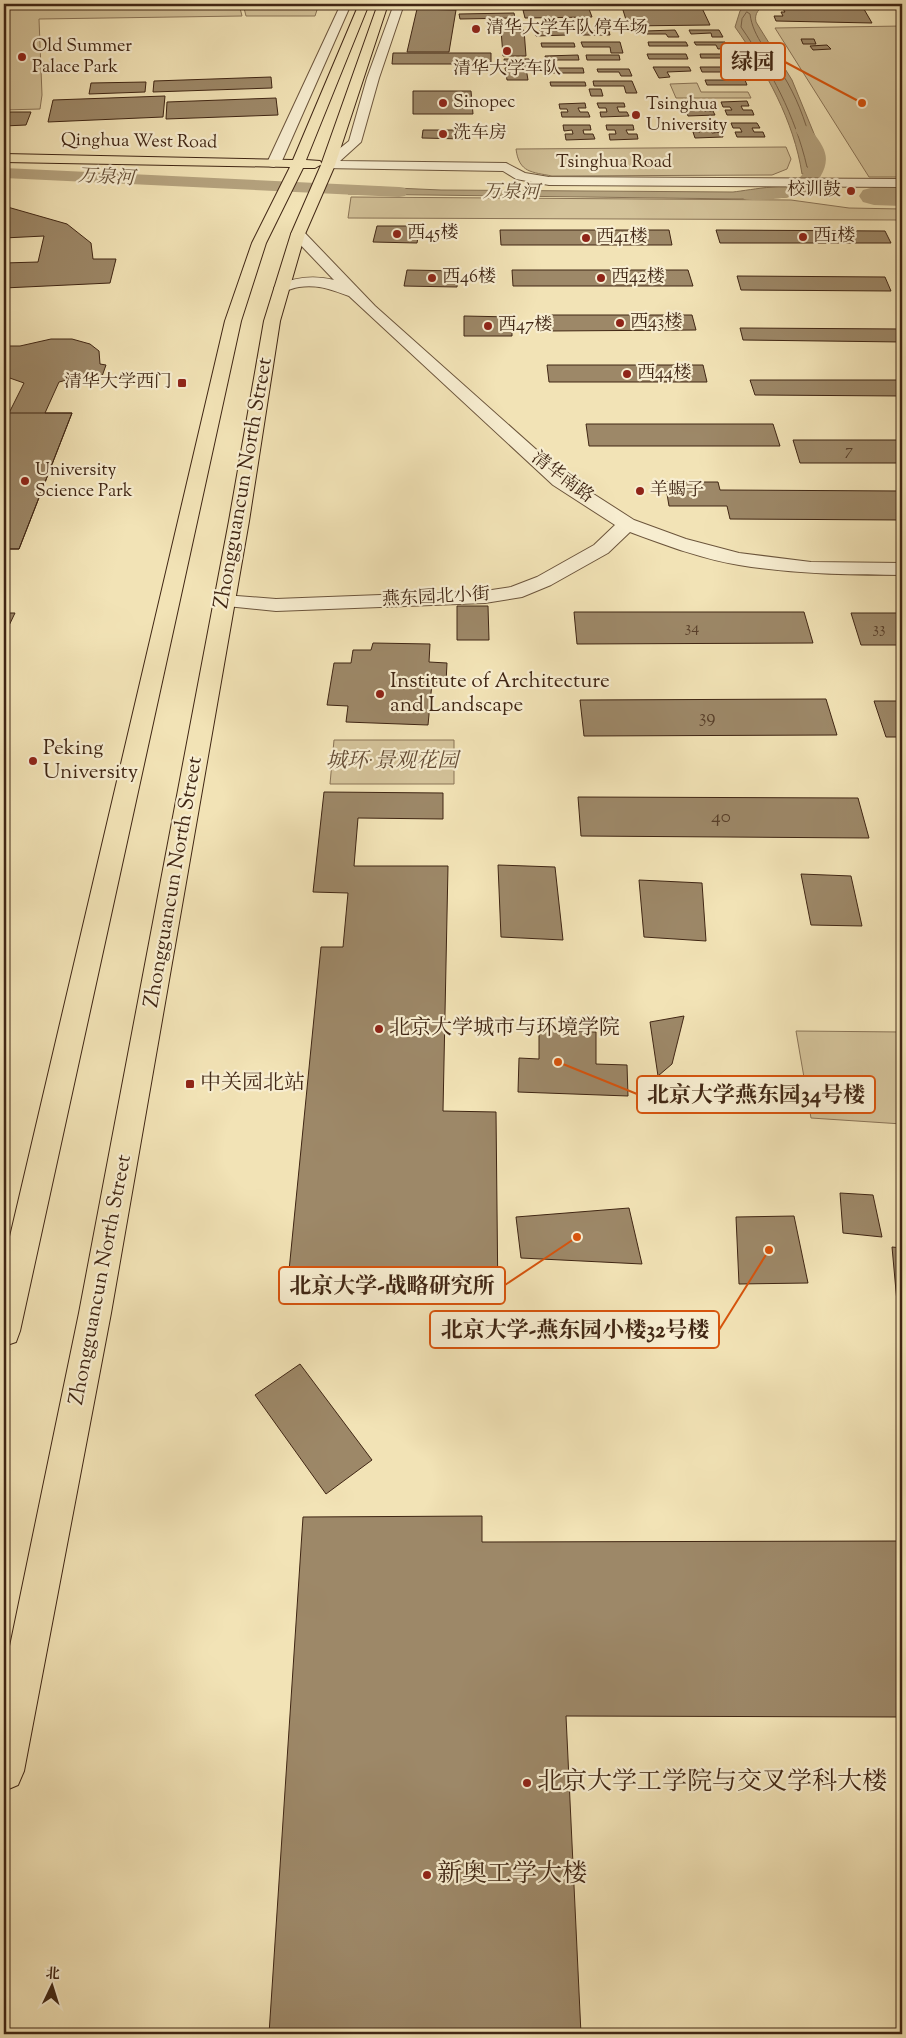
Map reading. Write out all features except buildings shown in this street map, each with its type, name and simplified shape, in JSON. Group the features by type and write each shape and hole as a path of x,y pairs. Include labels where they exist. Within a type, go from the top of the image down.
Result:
{"main road":[{"name":"Zhongguancun North Street","path":"4,1331 233,321 259,243 298,164 364,4"},
{"name":"Zhongguancun North Street","path":"4,1772 96,1313 244,493 272,321 298,234 328,165 383,4"},
{"path":"308,88 336,73"},
{"name":"Qinghua West Road","path":"4,158 328,165"}],"street":[{"path":"274,163 346,4"},
{"path":"328,165 355,142 373,78 399,4"},
{"name":"Tsinghua Road","path":"328,165 506,167 521,176 549,181 902,184"},
{"name":"清华南路","path":"298,234 354,294 560,481 627,524 679,544 738,559 811,568 902,569"},
{"path":"282,288 310,282 344,287 354,294"},
{"name":"燕东园北小街","path":"224,601 276,605 485,597 515,593 544,581 601,549 627,524"}],"green space":[{"name":"Old Summer Palace Park","path":"4,4 239,4 242,16 39,19 42,95 40,109 4,110"},
{"path":"243,4 319,4 315,16 246,16"},
{"path":"902,26 902,177 869,177 775,28"},
{"path":"697,83 701,92 748,92 751,98 676,98 670,84"},
{"path":"786,147 791,159 787,169 772,175 552,176 533,172 523,167 516,149"},
{"path":"351,197 791,200 849,208 902,209 902,220 348,218"},
{"name":"城环·景观花园","path":"334,740 454,740 454,784 330,784"},
{"path":"796,1031 902,1032 902,1124 811,1118"}],"water":[{"path":"748,4 766,4 758,12 756,22 792,80 817,141 822,170 819,174 802,174 793,135 777,97 768,79 735,27 740,11"},
{"path":"350,186 441,190 733,192 783,186 801,188 808,191 787,197 740,199 348,194"}],"waterway":[{"name":"万泉河","path":"750,195 771,195 802,186 817,169 817,153 803,130"},
{"name":"万泉河","path":"4,173 399,192"},
{"name":"万泉河","path":"874,196 902,197"}],"place":[{"name":"清华大学车队停车场","path":"476,29"},
{"name":"清华大学车队","path":"507,51"},
{"name":"Old Summer Palace Park","path":"22,57"},
{"name":"Sinopec","path":"443,103"},
{"name":"绿园","path":"862,103"},
{"name":"Tsinghua University","path":"636,115"},
{"name":"洗车房","path":"443,134"},
{"name":"校训鼓","path":"851,191"},
{"name":"西45楼","path":"397,234"},
{"name":"西1楼","path":"803,237"},
{"name":"西41楼","path":"586,238"},
{"name":"西46楼","path":"432,278"},
{"name":"西42楼","path":"601,278"},
{"name":"西43楼","path":"620,323"},
{"name":"西47楼","path":"488,326"},
{"name":"西44楼","path":"627,374"},
{"name":"清华大学西门","path":"182,383"},
{"name":"University Science Park","path":"25,481"},
{"name":"羊蝎子","path":"640,491"},
{"name":"Institute of Architecture and Landscape","path":"380,694"},
{"name":"Peking University","path":"33,761"},
{"name":"北京大学城市与环境学院","path":"379,1029"},
{"name":"北京大学燕东园34号楼","path":"558,1062"},
{"name":"中关园北站","path":"190,1084"},
{"name":"北京大学-战略研究所","path":"577,1237"},
{"name":"北京大学-燕东园小楼32号楼","path":"769,1250"},
{"name":"北京大学工学院与交叉学科大楼","path":"527,1783"},
{"name":"新奥工学大楼","path":"427,1875"}]}
